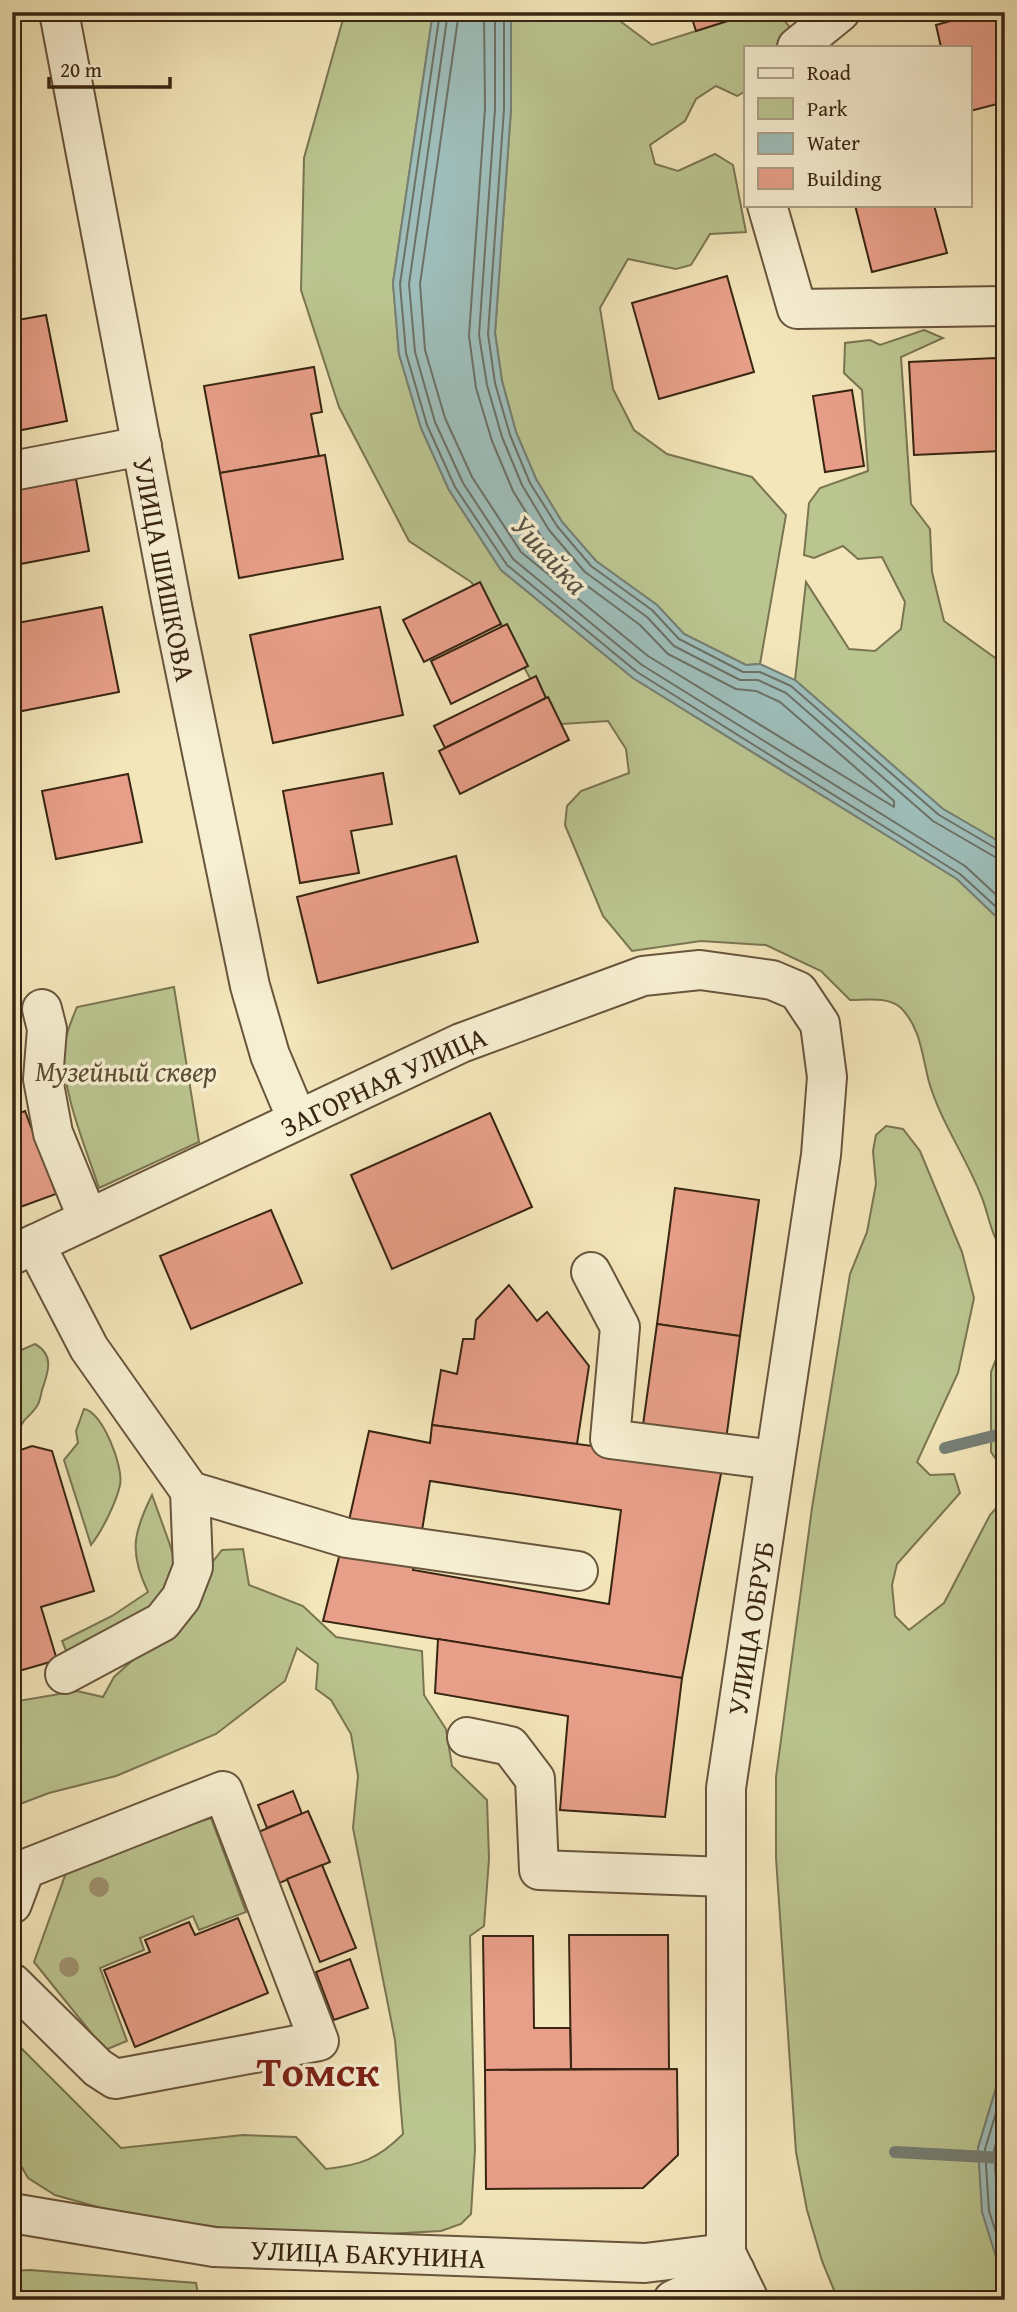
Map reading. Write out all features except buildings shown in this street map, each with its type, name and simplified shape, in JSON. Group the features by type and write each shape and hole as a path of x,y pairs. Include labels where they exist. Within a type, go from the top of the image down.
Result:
{"street":[{"name":"УЛИЦА ШИШКОВА","path":"59,12 204,768 250,986 270,1055 297,1119"},
{"path":"767,206 797,309 1005,306"},
{"path":"12,471 142,446"},
{"name":"ЗАГОРНАЯ УЛИЦА","path":"24,1250 461,1043 643,976 700,970 772,980"},
{"name":"УЛИЦА ОБРУБ","path":"737,2275 726,1788 821,1156 827,1077 820,1024 798,991 772,980"},
{"path":"42,1009 47,1030 43,1079 53,1133 88,1219"},
{"path":"24,1250 190,1491 194,1567 181,1598 162,1622 65,1674"},
{"path":"591,1272 620,1327 610,1439 775,1460"},
{"path":"190,1491 347,1538 578,1571"},
{"path":"467,1737 510,1746 535,1779 539,1870 726,1877"},
{"path":"12,1904 25,1869 223,1791 319,2041 115,2079 98,2068 12,1983"},
{"name":"УЛИЦА БАКУНИНА","path":"12,2213 214,2248 645,2263 737,2275"},
{"path":"673,2300 737,2275"}],"green space":[{"path":"345,12 433,12 393,283 399,354 421,428 449,490 501,570 633,678 957,879 1005,925 1005,1252 996,1240 976,1183 940,1112 929,1082 917,1033 901,1008 884,1000 850,1000 821,971 766,945 701,941 632,951 603,916 565,825 567,806 581,791 629,773 626,749 608,721 561,724 549,713 489,603 471,582 409,541 339,407 301,290 304,158"},
{"path":"511,12 608,12 652,45 756,12 777,12 789,26 782,46 744,46 744,92 737,96 716,86 696,99 685,121 650,145 655,164 678,171 715,154 733,165 746,232 710,234 691,265 676,269 628,259 600,308 613,389 634,430 667,454 752,477 786,515 760,664 746,665 684,634 657,605 596,561 562,522 536,479 516,432 502,381 495,333 511,109"},
{"path":"924,330 943,338 901,357 911,504 930,529 932,572 944,621 1005,665 1005,845 943,809 795,680 806,582 849,649 875,651 901,629 905,602 882,557 858,559 843,546 814,558 804,555 809,503 820,488 868,471 862,390 844,373 845,343 870,340 880,345"},
{"name":"Музейный сквер","path":"174,987 199,1142 99,1188 69,1096 64,1059 70,1025 77,1007"},
{"path":"886,1126 903,1129 920,1151 962,1252 974,1298 958,1373 917,1462 930,1475 954,1474 960,1493 897,1564 892,1585 895,1616 909,1630 944,1603 990,1515 1005,1498 1005,2058 978,2148 996,2257 1005,2276 1005,2300 838,2300 822,2261 807,2210 796,2152 776,1858 776,1777 812,1508 850,1274 867,1232 876,1184 873,1151 876,1135"},
{"path":"1005,1336 1004,1471 991,1452 991,1372"},
{"path":"35,1344 48,1359 46,1377 38,1404 23,1422 18,1440 12,1442 12,1354"},
{"path":"84,1409 98,1419 104,1429 119,1466 120,1477 112,1508 91,1545 64,1460 78,1443 76,1431"},
{"path":"152,1495 180,1578 169,1598 70,1660 62,1641 112,1616 148,1592 138,1566 136,1543 137,1532"},
{"path":"243,1549 249,1585 303,1606 336,1637 422,1651 424,1695 446,1729 452,1766 487,1800 489,1859 484,1926 470,1936 475,2150 471,2214 461,2224 441,2231 387,2234 224,2228 119,2213 55,2195 28,2178 12,2150 12,2039 121,2148 243,2135 296,2137 326,2169 349,2165 377,2155 403,2134 395,2040 353,1828 358,1776 351,1734 331,1700 316,1689 318,1664 297,1648 285,1681 216,1734 116,1776 49,1793 12,1807 12,1702 77,1691 103,1697 114,1677 171,1626 209,1580 211,1564 222,1550"},
{"path":"211,1818 246,1912 199,1930 193,1916 140,1938 144,1950 100,1968 127,2041 105,2050 34,1962 67,1870 139,1841"},
{"path":"30,2270 196,2283 199,2300 12,2300 12,2271"}],"water":[{"name":"Ушайка","path":"433,12 511,12 511,109 495,333 502,381 516,432 536,479 562,522 596,561 657,605 684,634 746,665 760,664 795,680 943,809 1005,845 1005,925 957,879 633,678 501,570 449,490 421,428 399,354 393,283"},
{"path":"1005,2058 1005,2276 982,2212 978,2148"}],"waterway":[{"path":"945,1448 1005,1433"},
{"path":"895,2152 1005,2158"}],"district":[{"name":"Томск","path":"318,2070"}]}
